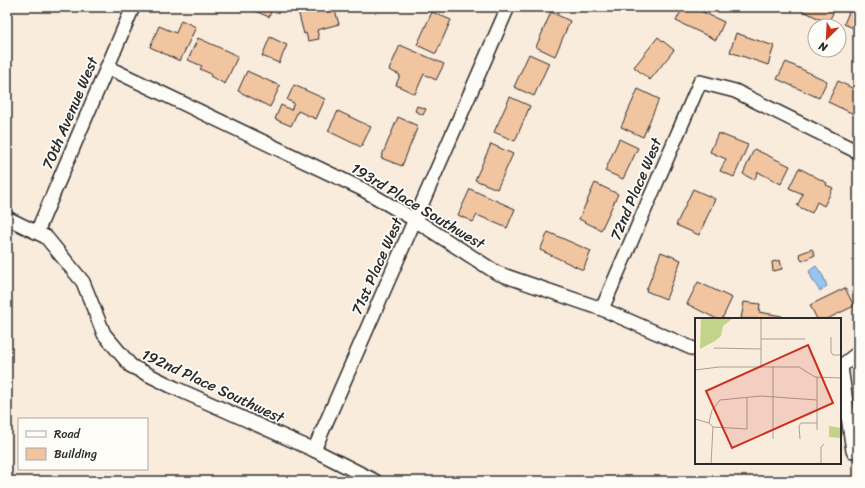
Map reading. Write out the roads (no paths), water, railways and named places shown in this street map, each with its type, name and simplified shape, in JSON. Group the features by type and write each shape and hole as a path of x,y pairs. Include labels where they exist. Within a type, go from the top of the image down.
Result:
{"street":[{"name":"70th Avenue West","path":"37,232 133,7"},
{"name":"71st Place West","path":"314,450 508,7"},
{"name":"193rd Place Southwest","path":"107,67 362,189 415,220 496,273 602,309 695,350"},
{"name":"72nd Place West","path":"602,309 700,82 735,91 858,152"},
{"name":"192nd Place Southwest","path":"7,218 46,237 83,282 104,334 131,366 175,388 314,450 375,481"},
{"path":"841,366 858,353"},
{"path":"841,374 852,451"}],"water":[{"path":"816,266 823,276 827,286 820,291 813,281 809,271"}]}
